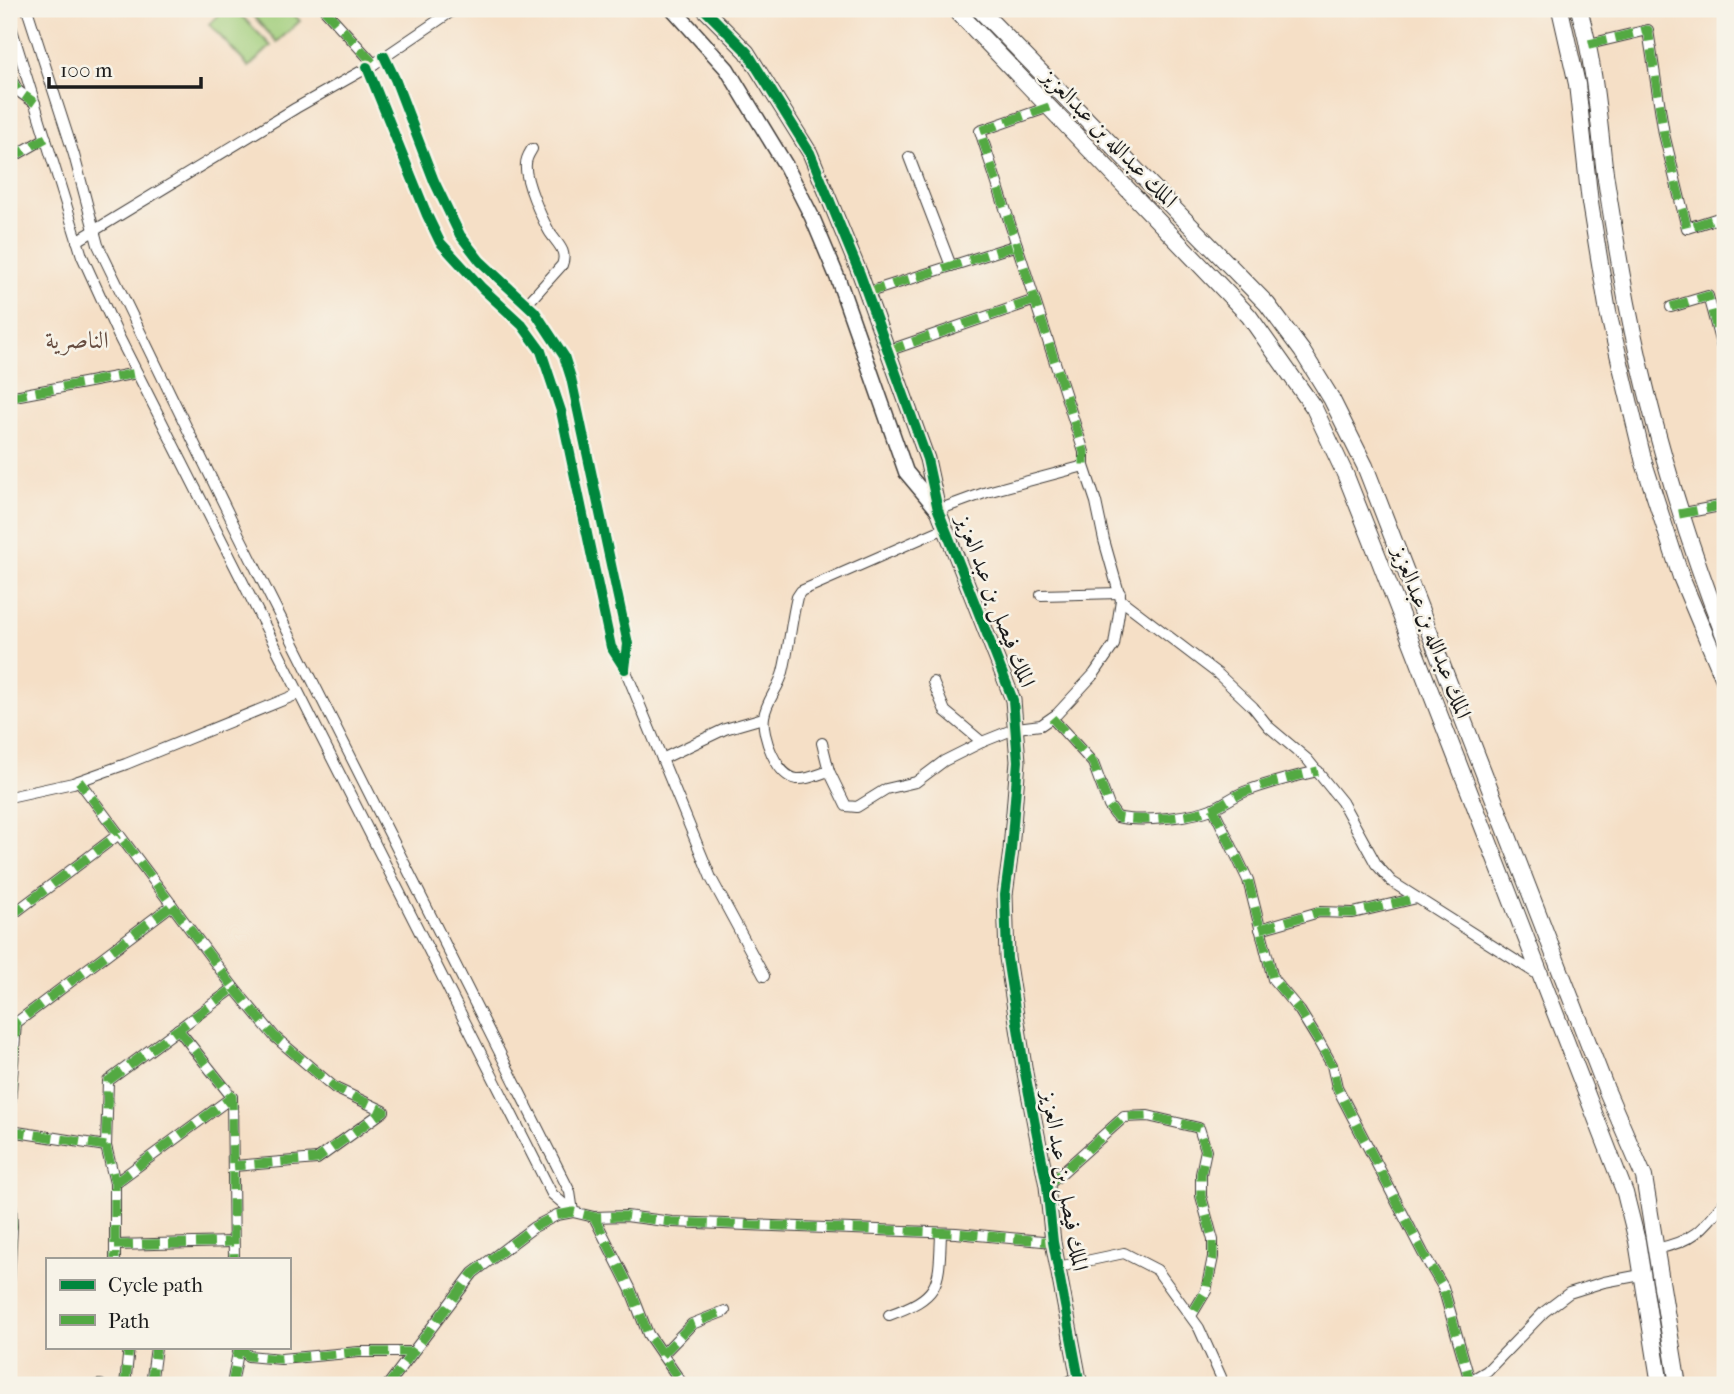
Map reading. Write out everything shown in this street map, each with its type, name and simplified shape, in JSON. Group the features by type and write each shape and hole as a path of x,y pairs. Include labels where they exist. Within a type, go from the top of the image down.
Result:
{"main road":[{"name":"الملك عبدالله بن عبدالعزيز","path":"956,9 1248,316 1314,408 1375,547 1625,1193 1637,1241 1660,1385"},
{"name":"الملك عبدالله بن عبدالعزيز","path":"979,9 1267,304 1302,351 1331,398 1365,466 1601,1077 1644,1177 1678,1385"},
{"path":"1560,9 1577,84 1590,203 1608,312 1644,463 1681,576 1725,682"},
{"path":"1579,9 1589,44 1605,168 1628,308 1657,434 1679,514 1725,638"},
{"path":"1608,312 1628,308"}],"street":[{"path":"27,9 74,155 98,245 235,527 570,1192 573,1212"},
{"path":"324,9 370,66 426,215 440,242 482,288 522,325 541,351 561,411 611,647 625,669 711,878 764,976"},
{"path":"77,241 370,66 455,9"},
{"name":"الملك فيصل بن عبد العزيز","path":"673,9 727,69 786,166 812,217 864,351 906,472 938,510"},
{"name":"الملك فيصل بن عبد العزيز","path":"704,9 747,52 810,153 866,293 927,458 938,510 1013,700 1018,761 1006,895 1007,958 1079,1380"},
{"path":"9,20 77,241 92,279 552,1194 573,1212"},
{"path":"1589,44 1648,30 1664,134 1687,228 1725,216"},
{"path":"727,69 747,52"},
{"path":"384,56 460,235 480,261 535,312 564,356 628,644 625,669"},
{"path":"9,75 18,91 35,103"},
{"path":"822,743 829,771 846,806 857,807 886,789 926,777 944,761 982,742 1017,728 1041,725 1052,718 1094,674 1114,645 1120,597 1104,540 1097,502 980,131 1049,107"},
{"path":"9,159 46,138"},
{"path":"527,304 562,265 565,258 549,230 530,186 526,163 532,149"},
{"path":"909,157 951,266"},
{"path":"866,293 1017,245"},
{"path":"1671,307 1708,296 1725,359"},
{"path":"887,351 1035,300"},
{"path":"9,397 137,373"},
{"path":"938,510 987,492 1084,466"},
{"path":"1679,514 1725,505"},
{"path":"829,771 796,779 788,775 769,748 764,733 763,718 782,677 794,609 801,591 945,528"},
{"path":"1041,595 1120,597 1218,674 1253,707 1269,727 1307,759 1342,802 1376,864 1392,882 1541,976"},
{"path":"933,682 945,711 982,742"},
{"path":"9,797 79,781 299,694"},
{"path":"662,759 725,729 763,718"},
{"path":"1052,718 1093,763 1109,806 1117,817 1143,820 1213,808 1253,789 1318,771"},
{"path":"79,781 234,988 275,1037 335,1088 384,1111 317,1159 234,1166"},
{"path":"1213,808 1248,880 1273,979 1300,1011 1332,1065 1337,1087 1423,1254 1443,1287 1468,1384 1487,1371 1544,1312 1569,1293 1604,1282 1641,1275"},
{"path":"9,917 119,834"},
{"path":"1261,929 1319,912 1353,913 1418,898"},
{"path":"9,1118 16,1023 172,905"},
{"path":"116,1258 115,1183 106,1146 108,1081 234,988"},
{"path":"178,1029 232,1097 234,1258"},
{"path":"115,1183 232,1097"},
{"path":"1047,1186 1124,1117 1148,1116 1199,1128 1206,1150 1201,1174 1201,1196 1213,1240 1213,1257 1206,1291 1191,1316"},
{"path":"9,1134 17,1132 106,1146"},
{"path":"9,1157 12,1226 9,1283"},
{"path":"1656,1250 1676,1245 1702,1231 1725,1201"},
{"path":"388,1385 473,1273 534,1227 556,1215 573,1212 594,1217 626,1216 672,1222 941,1233 1054,1242"},
{"path":"594,1217 630,1288 648,1334 683,1385"},
{"path":"889,1315 914,1306 932,1291 940,1260 941,1233"},
{"path":"115,1245 233,1242"},
{"path":"1059,1267 1124,1253 1157,1270 1191,1316 1221,1377 1220,1385"},
{"path":"662,1355 692,1324 725,1311"},
{"path":"125,1385 128,1348"},
{"path":"151,1385 156,1348"},
{"path":"232,1385 240,1348"},
{"path":"241,1348 248,1356 281,1360 359,1352 412,1352"},
{"path":"1063,1385 1079,1380"}],"green space":[{"path":"225,9 235,9 271,46 249,67 209,24"},
{"path":"247,9 289,9 300,21 277,42"}],"marked path":[{"path":"324,9 374,64"},
{"path":"1589,44 1648,30 1664,134 1687,228 1725,216"},
{"path":"9,74 18,91 35,103"},
{"path":"1049,107 980,131 1084,452 1084,466"},
{"path":"9,159 46,138"},
{"path":"866,293 1017,245"},
{"path":"1671,307 1708,296 1725,359"},
{"path":"887,351 1035,300"},
{"path":"9,397 137,373"},
{"path":"1679,514 1725,505"},
{"path":"1052,718 1093,763 1109,806 1117,817 1127,819 1193,814 1214,808 1253,789 1318,771"},
{"path":"9,1134 17,1132 106,1146 108,1081 234,988 79,781"},
{"path":"1213,808 1248,880 1273,979 1300,1011 1332,1065 1337,1087 1443,1287 1471,1385"},
{"path":"9,917 119,834"},
{"path":"1260,929 1319,912 1353,913 1417,898"},
{"path":"9,1118 16,1023 172,905"},
{"path":"234,988 275,1037 335,1088 384,1111 317,1159 234,1166"},
{"path":"178,1029 232,1097 234,1258"},
{"path":"115,1183 232,1097"},
{"path":"1047,1186 1124,1117 1148,1116 1199,1128 1206,1150 1201,1174 1201,1196 1213,1240 1213,1257 1206,1291 1191,1316"},
{"path":"106,1146 115,1183 115,1258"},
{"path":"9,1157 12,1226 9,1283"},
{"path":"388,1385 473,1273 534,1227 557,1215 573,1212 594,1217 626,1216 672,1222 956,1233 1053,1242"},
{"path":"594,1217 630,1288 648,1334 683,1385"},
{"path":"115,1245 233,1242"},
{"path":"662,1355 692,1324 725,1311"},
{"path":"125,1385 129,1348"},
{"path":"151,1385 156,1348"},
{"path":"232,1385 239,1348"},
{"path":"242,1348 248,1356 281,1359 359,1352 412,1352"}],"cycle path":[{"path":"704,9 747,52 810,153 860,274 927,459 938,510 1013,700 1018,761 1005,895 1007,958 1025,1073 1047,1186 1053,1242 1080,1385"},
{"path":"367,67 440,242 482,288 522,325 541,351 561,411 611,647 625,669 628,644 564,356 535,312 480,261 460,235 434,181 384,56"}],"district":[{"name":"الناصرية","path":"77,340"}]}
